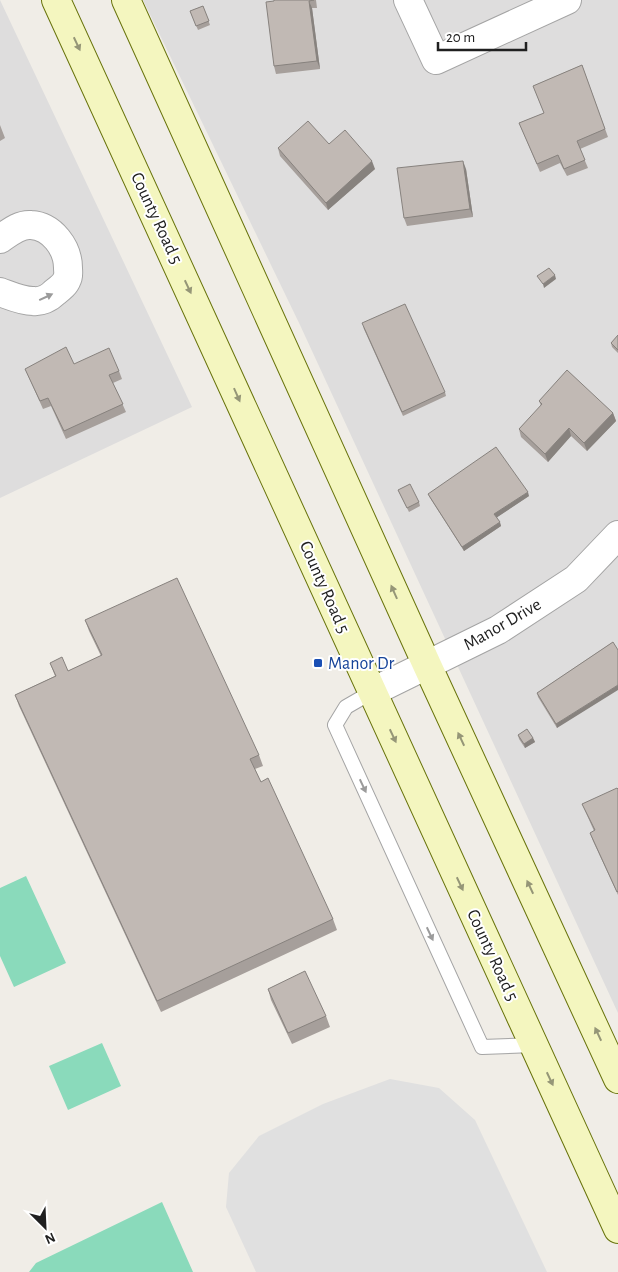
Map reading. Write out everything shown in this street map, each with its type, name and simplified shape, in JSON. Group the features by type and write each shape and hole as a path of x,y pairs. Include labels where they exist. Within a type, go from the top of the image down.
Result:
{"main road":[{"name":"County Road 5","path":"56,0 618,1229"},
{"path":"126,0 427,665 618,1079"}],"street":[{"path":"408,0 436,60 567,0"},
{"path":"0,239 14,229 30,224 43,228 57,238 64,250 68,260 68,277 62,287 50,297 36,302 19,299 0,292"},
{"name":"Manor Drive","path":"372,692 498,630 576,579 618,535"}],"lane":[{"path":"372,692 346,707 335,726 482,1047 534,1045"}],"shaded area":[{"path":"0,0 192,407 0,498"},
{"path":"143,0 618,0 618,1013 300,325"},
{"path":"390,1079 439,1088 475,1120 547,1272 256,1272 226,1207 229,1173 259,1136 323,1104"}],"green space":[{"path":"26,876 66,963 14,987 0,956 0,888"},
{"path":"102,1043 121,1086 68,1110 49,1066"},
{"path":"162,1202 193,1272 29,1272 36,1263"}],"building":[{"path":"274,0 314,0 309,1 317,61 274,66 266,2"},
{"path":"203,6 209,21 196,26 190,11"},
{"path":"582,65 605,129 577,141 585,160 564,169 558,155 537,164 519,123 544,113 533,86"},
{"path":"308,121 329,144 345,130 372,161 326,203 278,148"},
{"path":"463,161 470,209 404,218 397,168"},
{"path":"549,268 555,275 543,284 537,276"},
{"path":"405,304 445,392 402,412 362,323"},
{"path":"618,335 618,350 611,343"},
{"path":"66,347 74,364 109,348 119,371 109,375 123,404 64,431 48,398 40,401 25,369"},
{"path":"567,370 613,413 584,443 569,428 545,454 519,429 542,404 539,401"},
{"path":"496,447 528,492 494,514 500,522 462,547 428,494"},
{"path":"410,484 419,502 407,508 398,490"},
{"path":"177,578 259,755 250,759 261,782 268,778 333,919 157,1001 15,695 56,676 50,663 62,657 68,671 102,655 85,620"},
{"path":"613,642 618,650 618,685 556,724 537,693"},
{"path":"527,729 533,738 524,744 518,735"},
{"path":"617,788 617,892 590,833 595,830 582,804"},
{"path":"305,971 326,1016 288,1033 268,989"}],"place":[{"name":"Manor Dr","path":"318,663"}]}
